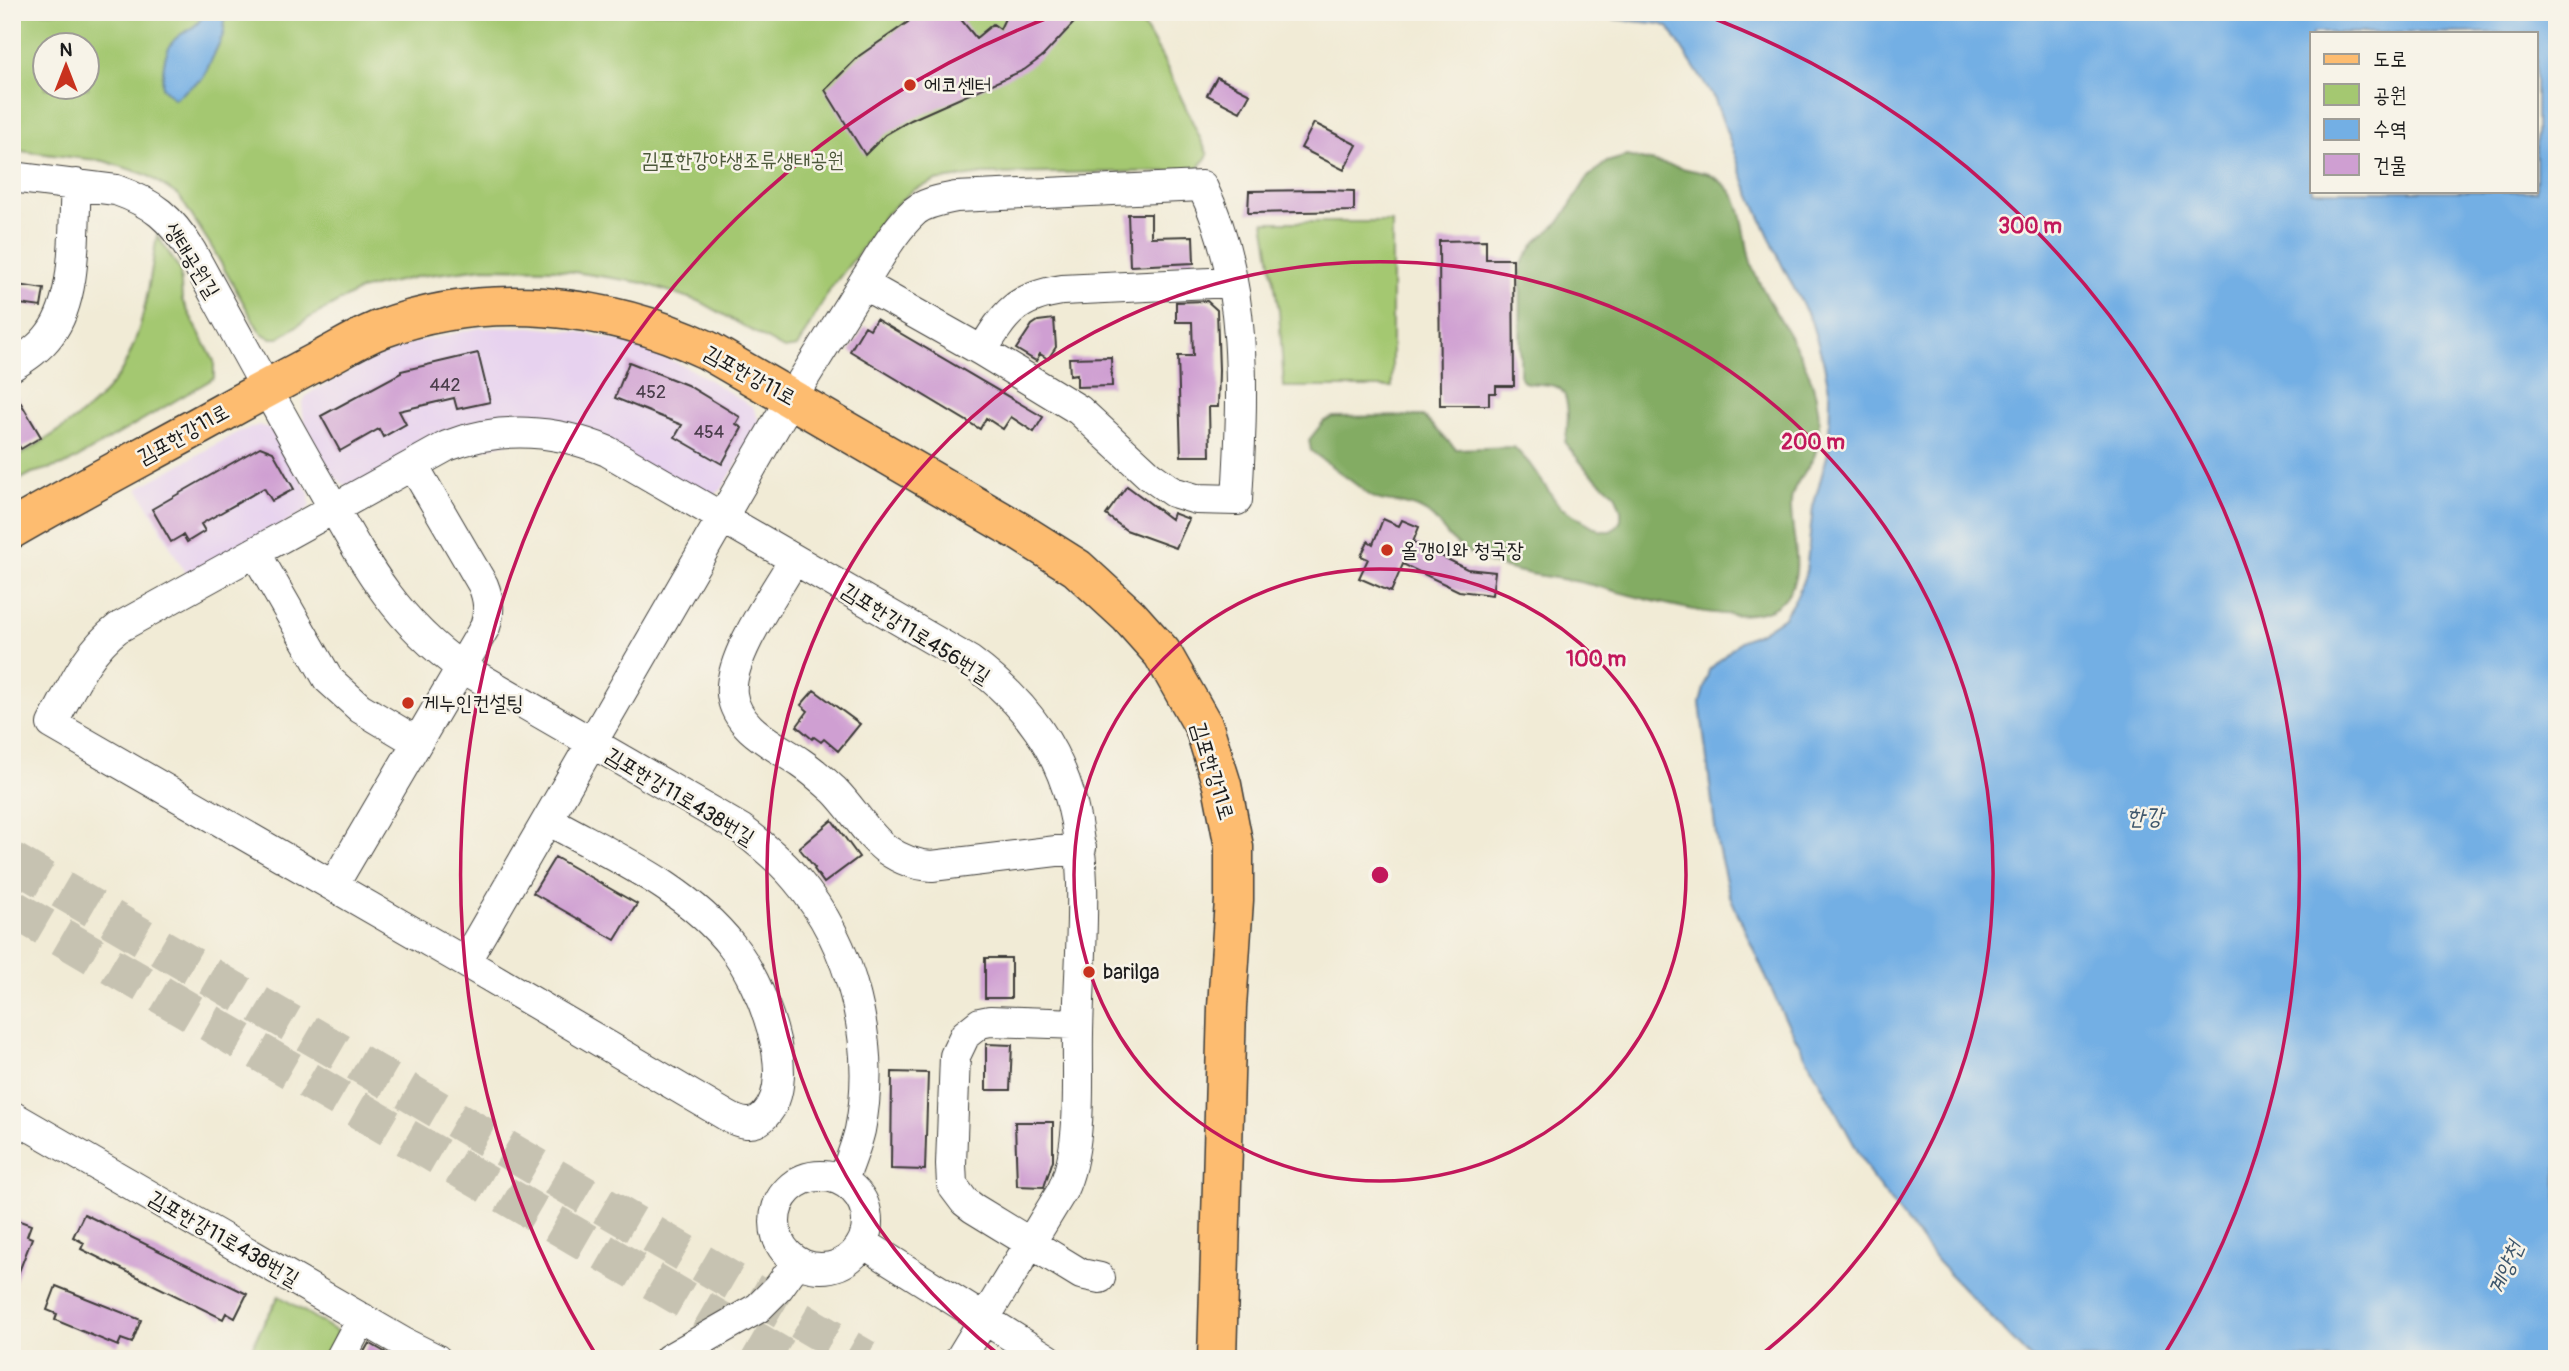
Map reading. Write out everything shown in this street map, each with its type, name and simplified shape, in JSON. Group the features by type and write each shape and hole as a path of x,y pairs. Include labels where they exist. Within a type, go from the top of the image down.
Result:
{"main road":[{"name":"김포한강11로","path":"12,529 266,388 379,330 404,321 467,309 540,307 602,315 666,331 707,350 792,397 1077,568 1129,616 1162,653 1204,727 1222,785 1234,847 1233,943 1236,1020 1230,1359"},
{"name":"김포한강11로","path":"1217,1359 1227,1007 1233,943"}],"street":[{"name":"생태공원길","path":"12,177 76,184 131,195 159,211 171,222 191,251 266,388"},
{"path":"12,366 41,345 51,333 63,308 70,277 76,184"},
{"path":"465,962 792,397 863,284 916,210 940,200 1202,186 1214,211 1232,282 1241,367 1237,500 1196,499 1173,492 1149,475 1079,410 863,284"},
{"path":"982,351 1010,310 1043,293 1232,282"},
{"name":"김포한강11로438번길","path":"266,388 373,576 391,602 426,640 461,667 741,829 779,861 814,902 840,952 851,981 862,1027 863,1107 856,1145 843,1180"},
{"name":"김포한강11로456번길","path":"413,465 447,446 479,436 520,432 572,438 607,451 960,655 1000,685 1030,719 1057,762 1072,802 1081,848 1084,907 1076,1128 1072,1167 1062,1191 960,1359"},
{"path":"333,886 488,618 487,597 413,465 107,637 90,655 52,724 736,1121 745,1124 758,1121 770,1109 778,1083 772,1030 755,984 731,945 713,925 676,893 548,820"},
{"path":"256,552 328,679 359,708 416,742"},
{"path":"794,560 744,646 735,670 732,694 736,706 752,730 819,778 834,791 878,842 909,862 932,866 1081,848"},
{"path":"1078,1024 990,1020 980,1023 965,1035 956,1056 952,1185 964,1201 1030,1243 1082,1274 1100,1278"},
{"name":"김포한강11로438번길","path":"12,1116 436,1359"},
{"path":"816,1175 843,1180 859,1194 866,1208 869,1224 863,1243 857,1253 844,1263 828,1268 812,1268 797,1262 786,1253 776,1234 775,1213 780,1200 788,1188 800,1180 816,1175"},
{"path":"863,1243 1048,1359"},
{"path":"669,1359 758,1308 779,1287 797,1262"},
{"path":"340,1359 362,1318"}],"shaded area":[{"path":"530,327 580,332 637,345 691,369 753,407 760,423 757,431 721,490 711,497 562,428 350,486 344,485 332,474 304,422 302,404 306,396 370,360 411,343 479,328"},
{"path":"259,425 272,429 309,493 310,505 307,510 189,580 138,488 238,432"}],"green space":[{"name":"김포한강야생조류생태공원","path":"12,12 1136,12 1162,57 1208,155 1197,171 982,174 935,181 913,190 884,216 831,288 797,347 784,349 701,302 644,283 555,269 484,268 420,276 360,290 279,338 270,338 260,332 179,196 147,175 104,161 12,150"},
{"path":"1627,156 1709,174 1731,191 1740,208 1754,271 1805,364 1812,383 1819,426 1814,457 1796,485 1792,497 1791,517 1796,557 1794,582 1779,604 1762,612 1740,615 1684,608 1493,564 1460,547 1425,512 1412,506 1374,498 1311,451 1309,440 1324,421 1333,417 1423,416 1456,449 1514,447 1529,463 1560,507 1601,531 1610,531 1617,527 1621,520 1621,510 1615,494 1587,470 1565,443 1568,412 1562,391 1553,386 1524,382 1520,376 1521,265 1536,242 1561,220 1588,177 1607,162"},
{"path":"1264,222 1392,222 1392,387 1284,387 1279,311"},
{"path":"157,235 180,270 182,300 214,361 214,378 67,464 32,473 12,484 12,460 59,431 89,408 124,366 142,319"},
{"path":"279,1296 336,1331 337,1335 324,1359 247,1359"}],"water":[{"path":"205,12 224,12 224,33 203,78 174,99 162,87 167,52 174,40 197,24"},
{"name":"한강","path":"1598,12 2557,12 2557,1359 2031,1359 1938,1262 1873,1179 1781,1011 1729,894 1717,843 1700,703 1709,670 1740,641 1761,632 1784,617 1798,594 1806,572 1813,507 1829,449 1830,395 1811,321 1746,185 1715,100 1668,27 1614,19"}],"building":[{"name":"에코센터","path":"916,12 955,12 976,38 993,24 1000,29 1008,12 1084,12 1043,56 1024,70 911,120 885,135 865,155 825,90 859,56 908,22"},
{"path":"1217,77 1250,94 1240,112 1207,95"},
{"path":"1314,123 1357,145 1344,170 1301,148"},
{"path":"1249,191 1354,191 1354,211 1248,213"},
{"path":"1128,214 1151,214 1151,237 1193,236 1194,263 1130,266"},
{"path":"1486,240 1486,259 1513,259 1514,386 1496,386 1496,393 1489,393 1489,405 1440,405 1439,241"},
{"path":"12,284 44,289 41,307 12,303"},
{"path":"1207,301 1217,310 1219,370 1218,407 1209,407 1210,456 1181,456 1178,356 1193,356 1192,322 1176,322 1176,302"},
{"path":"876,319 1043,417 1034,432 1011,417 1003,429 986,418 980,429 850,351 865,326 870,329"},
{"path":"1054,319 1056,347 1048,359 1040,354 1036,361 1016,349 1032,325 1038,321"},
{"path":"478,353 490,402 457,409 454,398 399,411 406,424 383,437 379,429 340,451 321,416 401,371"},
{"path":"1111,357 1112,386 1077,387 1077,374 1070,375 1069,358"},
{"path":"629,362 687,385 740,417 736,424 742,428 722,464 675,437 682,425 615,398"},
{"path":"12,388 41,437 21,449 12,435"},
{"path":"260,447 273,452 294,489 272,501 264,488 201,524 205,531 187,542 183,535 171,542 152,509"},
{"path":"1127,486 1171,519 1173,513 1189,519 1176,548 1126,530 1106,515"},
{"path":"1383,519 1399,526 1402,520 1419,527 1413,542 1467,569 1495,572 1492,595 1459,591 1403,564 1391,592 1359,578 1368,559 1361,556 1368,541 1373,544"},
{"path":"814,690 860,724 838,751 824,739 821,742 814,737 812,739 797,726 808,711 801,705"},
{"path":"832,820 859,857 824,883 799,848"},
{"path":"555,857 637,904 615,940 533,893"},
{"path":"985,958 1011,958 1011,998 985,998"},
{"path":"986,1044 1012,1045 1010,1090 986,1090"},
{"path":"892,1072 928,1073 925,1170 891,1169"},
{"path":"1015,1122 1053,1122 1053,1160 1044,1187 1017,1186"},
{"path":"84,1214 247,1294 235,1318 226,1313 223,1319 81,1249 84,1243 73,1237"},
{"path":"12,1218 31,1225 27,1236 32,1238 13,1287"},
{"path":"56,1286 141,1320 132,1343 121,1339 118,1346 55,1320 57,1314 47,1310"},
{"path":"369,1343 395,1358 396,1359 360,1359"}],"tunnel":[{"path":"12,861 866,1359"},
{"path":"12,908 787,1359"}],"place":[{"name":"에코센터","path":"910,85"},
{"name":"올갱이와 청국장","path":"1387,550"},
{"name":"게누인컨설팅","path":"408,703"},
{"name":"barilga","path":"1089,972"}],"water label":[{"name":"계양천","path":"2505,1268"}]}
